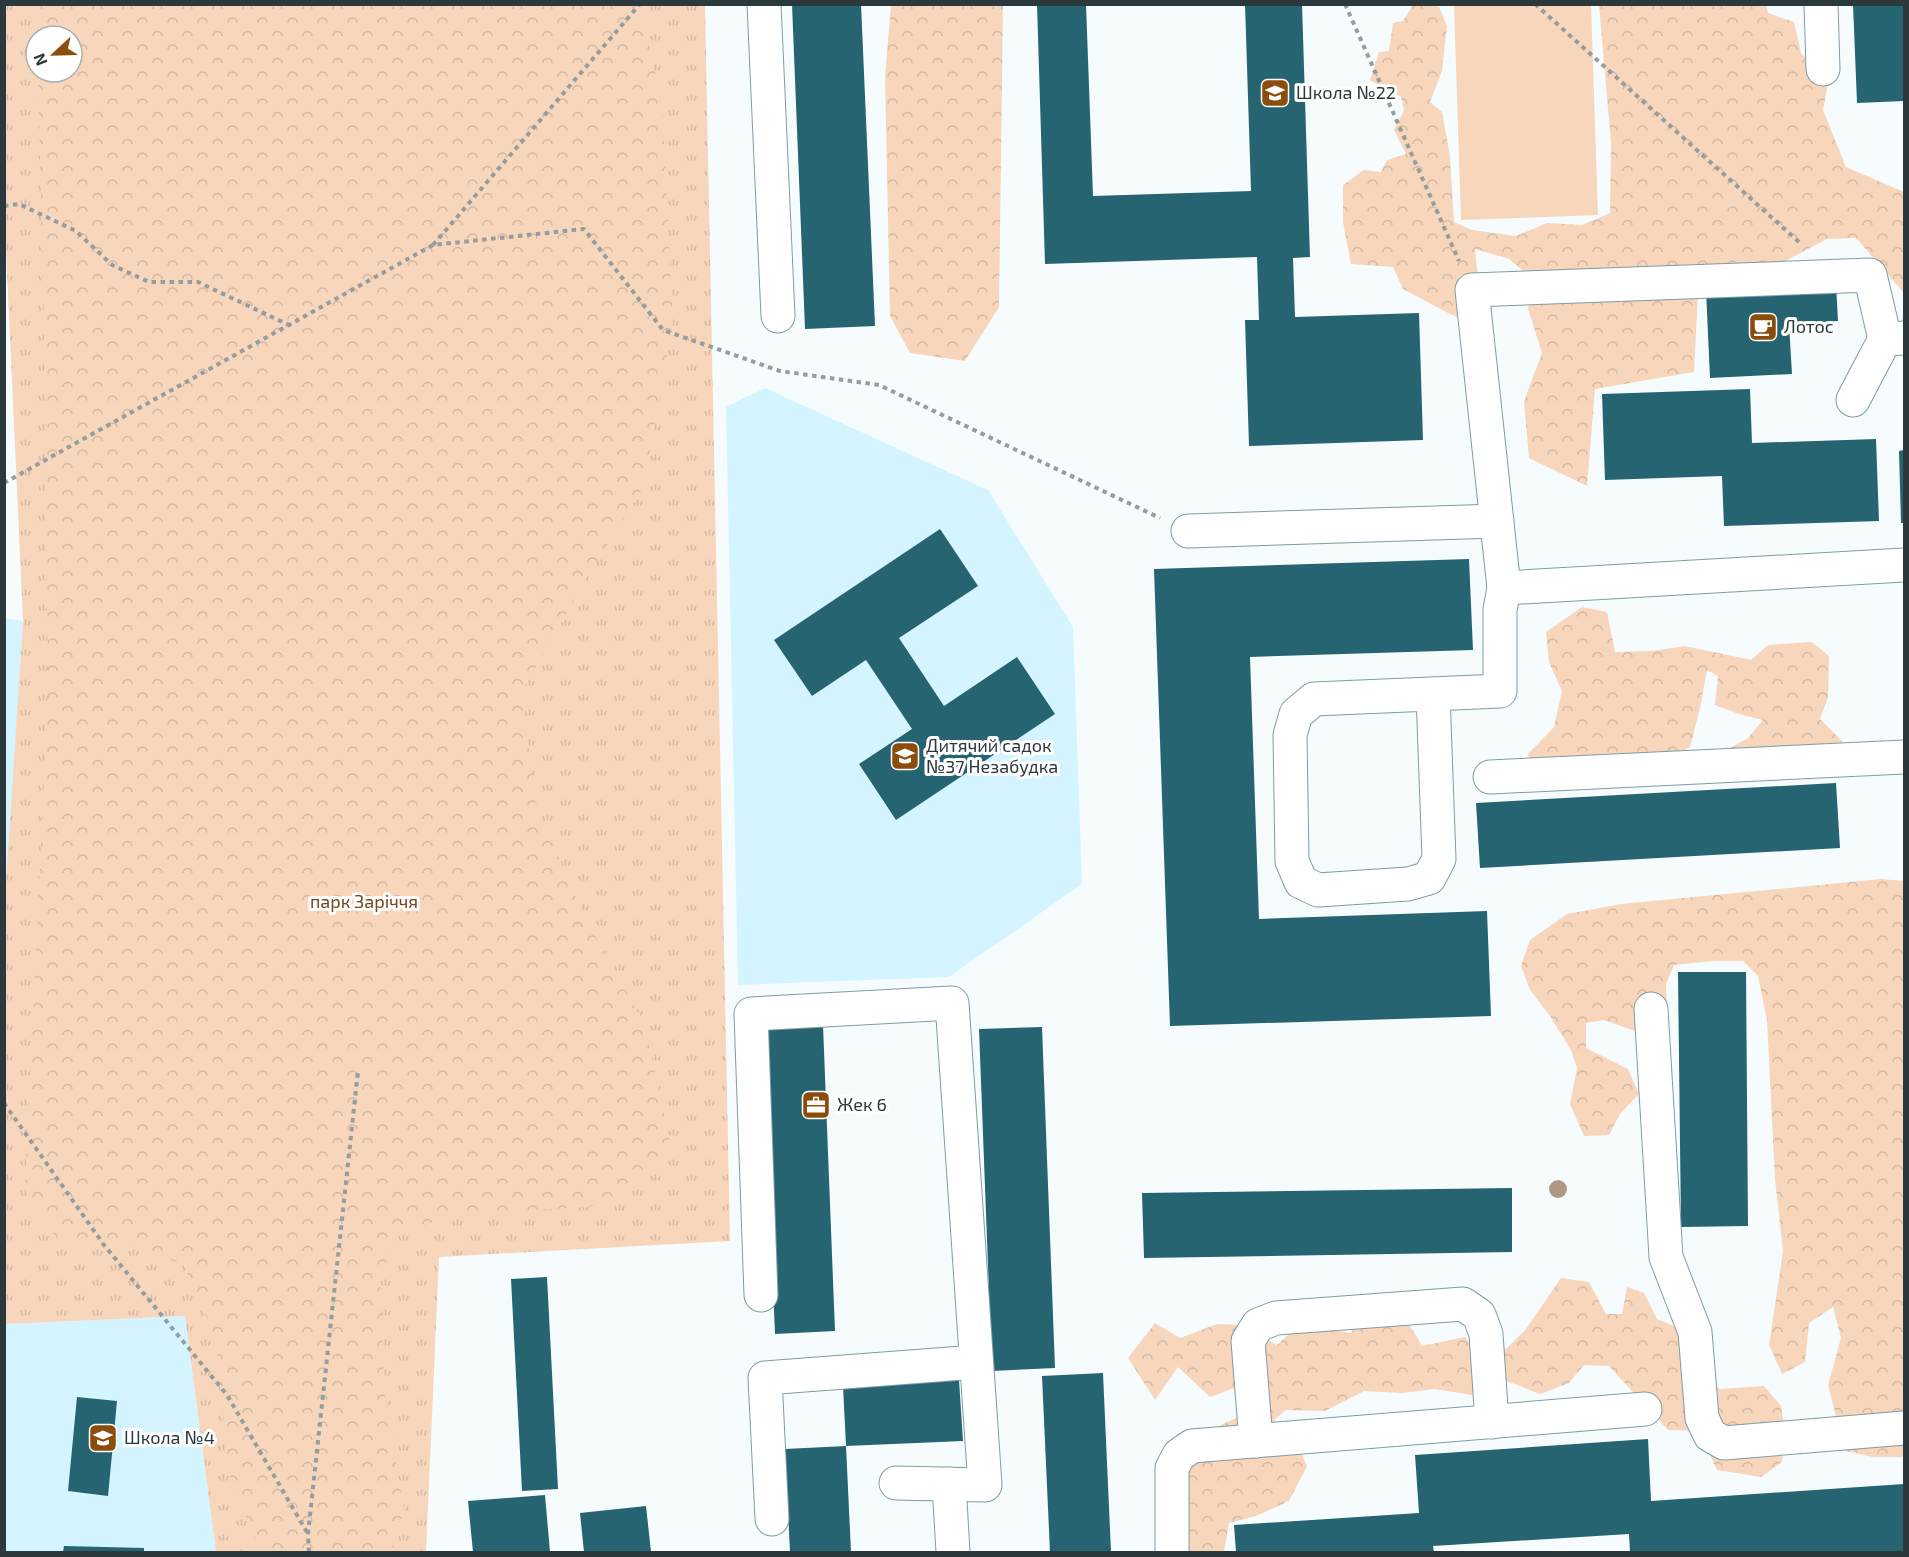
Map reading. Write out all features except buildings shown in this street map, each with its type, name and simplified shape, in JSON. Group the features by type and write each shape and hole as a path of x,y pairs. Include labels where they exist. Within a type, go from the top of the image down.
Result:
{"lane":[{"path":"764,4 778,316"},
{"path":"1821,4 1822,69"},
{"path":"1433,694 1439,859 1429,878 1408,884 1318,890 1301,882 1292,861 1290,735 1296,714 1314,699 1500,691 1500,610 1504,588 1472,290 1870,275 1895,338 1853,400"},
{"path":"1188,531 1497,521"},
{"path":"1504,588 1905,565"},
{"path":"1490,777 1905,757"},
{"path":"761,1295 751,1014 952,1003 985,1485 896,1483"},
{"path":"1651,1009 1666,1257 1695,1332 1702,1418 1710,1435 1724,1443 1905,1428"},
{"path":"1256,1441 1248,1341 1258,1325 1276,1318 1463,1304 1479,1315 1486,1334 1492,1422"},
{"path":"772,1519 765,1378 976,1362"},
{"path":"1172,1552 1172,1468 1179,1455 1192,1446 1645,1409"},
{"path":"950,1484 953,1552"}],"path":[{"path":"4,483 291,326 433,245 640,4"},
{"path":"1345,4 1472,290"},
{"path":"1535,4 1837,277"},
{"path":"4,206 20,204 76,231 112,265 150,282 198,282 291,326"},
{"path":"433,245 584,230 663,330 780,371 879,385 1188,531"},
{"path":"309,1552 308,1534 358,1071"},
{"path":"4,1103 104,1245 227,1395 308,1534"}],"shaded area":[{"name":"Дитячий садок №37 Незабудка","path":"765,388 988,490 1073,627 1082,884 949,977 738,985 726,407"},
{"path":"5,618 23,621 5,913"},
{"name":"Школа №4","path":"185,1316 216,1552 5,1552 4,1324"}],"green space":[{"name":"парк Заріччя","path":"4,5 705,5 730,1241 439,1257 426,1552 216,1552 185,1316 5,1324 4,913 23,621 5,229"},
{"name":"парк Заріччя","path":"36,5 640,5 662,103 673,323 644,486 584,582 522,692 535,801 582,912 645,1025 670,1142 641,1183 590,1207 451,1214 397,1237 380,1278 384,1390 404,1509 392,1552 266,1552 256,1540 228,1472 216,1338 183,1264 114,1241 60,1243 25,1190 48,689 38,84 84,84 84,24 37,24"},
{"path":"891,5 1003,5 999,307 965,361 910,353 890,316 885,77"},
{"path":"1413,5 1439,7 1447,26 1442,71 1430,102 1442,112 1450,156 1454,222 1472,230 1516,236 1547,223 1582,225 1610,213 1611,143 1599,5 1766,5 1768,13 1794,22 1801,53 1828,83 1823,110 1846,167 1904,192 1904,293 1856,238 1827,239 1772,268 1699,273 1694,372 1595,389 1587,486 1529,458 1524,401 1542,353 1528,309 1533,279 1509,259 1475,249 1477,270 1493,305 1488,331 1403,289 1393,267 1351,264 1343,222 1343,185 1364,170 1381,172 1387,160 1406,154 1394,130 1404,110 1401,97 1370,80 1379,52 1389,51 1393,23 1403,21"},
{"path":"1454,5 1591,5 1598,215 1461,220"},
{"path":"1582,607 1607,612 1615,652 1653,651 1685,646 1751,660 1768,645 1812,642 1829,656 1828,698 1820,719 1845,744 1840,772 1810,778 1781,780 1752,780 1722,775 1714,757 1748,738 1763,720 1715,705 1718,676 1707,670 1690,747 1644,775 1556,788 1527,755 1554,727 1562,691 1549,662 1546,632"},
{"path":"1881,879 1904,881 1904,1457 1873,1457 1845,1451 1828,1385 1841,1338 1833,1307 1809,1323 1805,1362 1782,1374 1769,1345 1783,1251 1775,1179 1767,1020 1758,976 1743,961 1674,965 1666,984 1667,1016 1643,1034 1604,1020 1586,1023 1586,1048 1628,1069 1639,1094 1620,1114 1609,1135 1584,1136 1570,1104 1577,1068 1571,1050 1550,1016 1530,990 1521,966 1530,940 1567,914 1621,904"},
{"path":"1561,1278 1589,1282 1606,1314 1622,1314 1627,1287 1644,1293 1657,1319 1679,1328 1692,1352 1719,1389 1764,1386 1781,1406 1785,1433 1782,1462 1761,1477 1717,1470 1699,1431 1668,1430 1609,1366 1584,1365 1569,1383 1540,1394 1502,1379 1472,1395 1435,1389 1402,1393 1364,1391 1325,1411 1286,1410 1274,1420 1295,1438 1307,1466 1289,1501 1256,1516 1229,1523 1224,1552 1189,1552 1185,1478 1202,1434 1236,1418 1240,1386 1210,1397 1178,1367 1155,1400 1128,1358 1155,1323 1180,1338 1217,1324 1243,1325 1277,1345 1303,1321 1351,1333 1361,1316 1391,1315 1404,1321 1410,1327 1422,1346 1465,1337 1480,1356 1506,1349 1526,1329"}],"place":[{"name":"Школа №22","path":"1275,93"},
{"name":"Лотос","path":"1763,327"},
{"name":"Дитячий садок №37 Незабудка","path":"905,756"},
{"name":"Жек 6","path":"816,1105"},
{"name":"Школа №4","path":"103,1438"}]}
